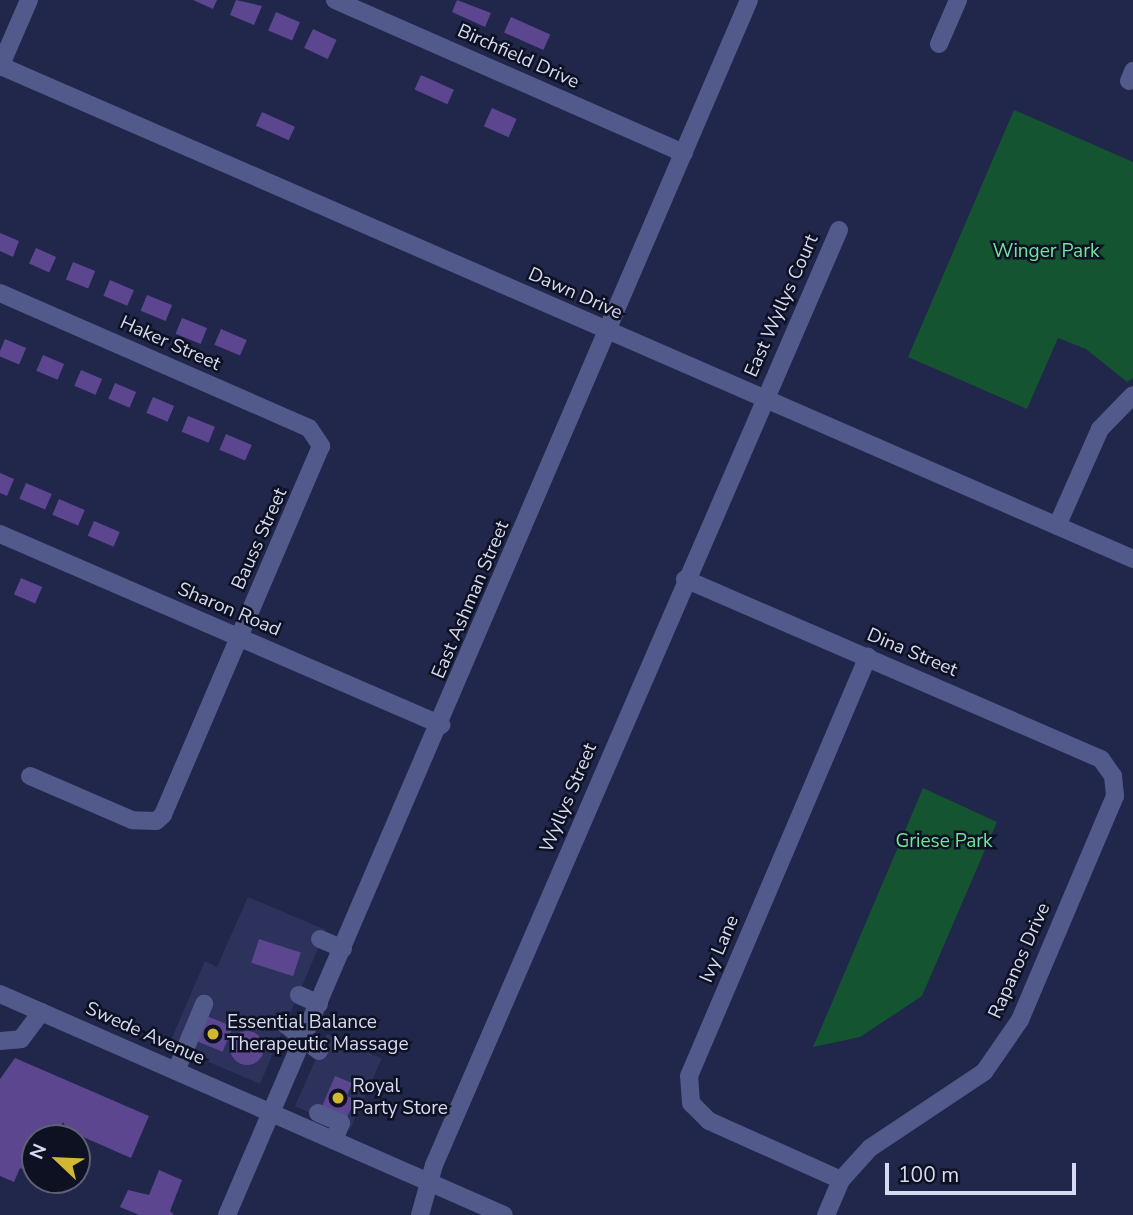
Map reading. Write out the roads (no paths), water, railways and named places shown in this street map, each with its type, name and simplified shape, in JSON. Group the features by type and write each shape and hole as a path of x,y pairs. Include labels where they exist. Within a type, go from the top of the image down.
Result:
{"street":[{"path":"0,66 29,0"},
{"name":"Birchfield Drive","path":"335,0 684,153"},
{"name":"East Ashman Street","path":"227,1215 441,725 749,0"},
{"path":"939,44 958,0"},
{"name":"Dawn Drive","path":"0,66 610,331 761,400 1133,559"},
{"name":"East Wyllys Court","path":"761,400 839,230"},
{"name":"Haker Street","path":"0,293 299,423 320,439"},
{"path":"1057,526 1100,429 1133,395"},
{"name":"Wyllys Street","path":"420,1215 428,1182 761,400"},
{"name":"Bauss Street","path":"30,776 144,823 163,815 320,454 320,439"},
{"name":"Sharon Road","path":"0,534 441,725"},
{"name":"Dina Street","path":"685,579 1101,758 1113,776"},
{"name":"Ivy Lane","path":"841,1180 709,1121 691,1103 688,1076 868,657"},
{"name":"Rapanos Drive","path":"826,1215 841,1180 870,1148 984,1072 1020,1020 1115,796 1113,776"},
{"path":"320,939 342,949"},
{"name":"Swede Avenue","path":"0,994 272,1113 308,1116 334,1140 504,1215"},
{"path":"299,995 319,1004"},
{"path":"176,1071 204,1004"},
{"path":"0,1041 22,1039 41,1012"},
{"path":"286,1025 305,1037 319,1051"}],"place":[{"name":"Essential Balance Therapeutic Massage","path":"213,1034"},
{"name":"Royal Party Store","path":"338,1098"}],"park label":[{"name":"Winger Park","path":"1046,252"},
{"name":"Griese Park","path":"944,842"}]}
